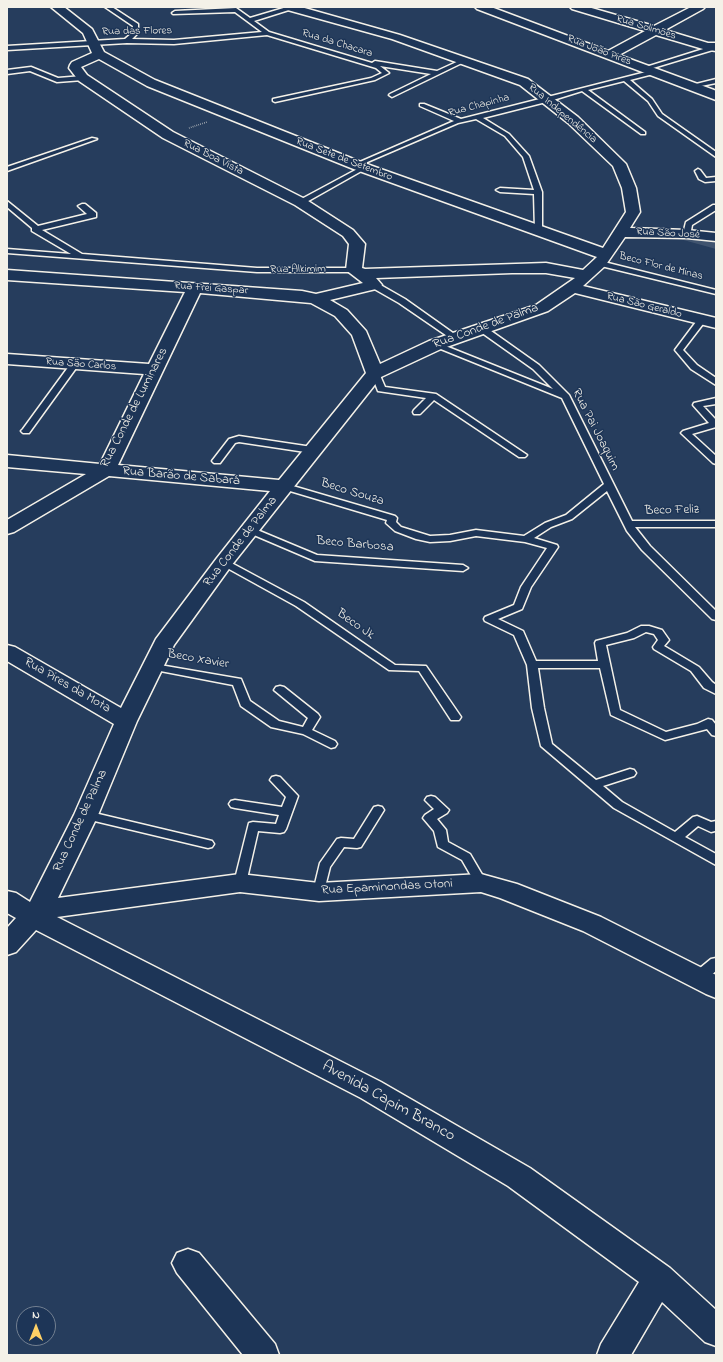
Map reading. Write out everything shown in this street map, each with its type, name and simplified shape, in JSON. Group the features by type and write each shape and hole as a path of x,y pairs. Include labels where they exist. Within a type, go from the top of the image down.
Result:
{"street":[{"path":"58,7 88,31 97,49 76,65 75,68 83,78"},
{"name":"Rua Independência","path":"289,7 396,37 524,82 573,120 619,164 629,188 633,212 603,259 572,288"},
{"name":"Rua João Pires","path":"480,7 716,96"},
{"name":"Rua Solimões","path":"576,7 654,31 707,46 716,47"},
{"path":"609,55 699,7"},
{"name":"Rua Sete de Setembro","path":"97,49 151,83 359,167 540,230 603,259"},
{"name":"Rua Boa Vista","path":"83,78 168,135 300,202 348,233 357,244 358,272"},
{"name":"Rua São José","path":"621,232 687,234 716,237"},
{"name":"Rua Alkimim","path":"358,272 546,268 587,275"},
{"path":"358,272 374,285"},
{"name":"Rua Frei Gaspar","path":"7,275 302,296 316,299 341,313 360,334 375,373"},
{"path":"316,299 374,285"},
{"name":"Rua Conde de Luminares","path":"7,528 106,470 195,288"},
{"name":"Rua São Geraldo","path":"572,288 709,322"},
{"name":"Rua Conde de Palma","path":"7,945 36,913 86,816 126,720 164,644 224,562 283,486 375,373 435,345 542,308 572,288"},
{"name":"Rua São Carlos","path":"7,359 156,370"},
{"name":"Rua Barão de Sabará","path":"7,461 283,486"},
{"name":"Rua Pires da Mota","path":"7,652 126,720"},
{"name":"Rua Epaminondas Otoni","path":"36,913 240,883 319,892 481,883 508,891 592,924 710,976"},
{"name":"Avenida Capim Branco","path":"7,900 36,913 377,1094 519,1177 659,1278 716,1332"},
{"path":"188,1263 263,1355"},
{"path":"613,1355 659,1278"}],"lane":[{"path":"108,7 136,25 135,33 127,41"},
{"path":"250,20 289,7"},
{"name":"Rua da Chacara","path":"175,13 236,10 267,33 378,67 386,73 373,79 275,100"},
{"name":"Rua das Flores","path":"7,48 97,49 127,41 174,42 267,33"},
{"path":"655,72 648,68 716,47"},
{"path":"360,61 436,73"},
{"path":"392,95 463,61"},
{"path":"7,72 31,70 57,80 83,78"},
{"name":"Rua Chapinha","path":"300,202 359,167 460,121 655,72"},
{"path":"625,79 650,100 660,115 716,155"},
{"path":"690,86 716,81"},
{"path":"583,89 643,134"},
{"path":"422,105 460,121"},
{"path":"477,117 508,135 526,156 538,192 540,230"},
{"path":"7,169 94,139"},
{"path":"698,172 705,180 716,179"},
{"path":"500,190 538,192"},
{"path":"7,203 35,229 83,256"},
{"path":"35,229 93,214 82,206"},
{"path":"687,234 688,224 707,211 716,207"},
{"path":"7,214 16,211"},
{"name":"Rua Alkimim","path":"7,251 257,270 358,272"},
{"name":"Beco Flor de Minas","path":"603,259 716,292"},
{"path":"374,285 402,301 456,338"},
{"path":"709,322 679,350 694,367 716,382"},
{"name":"Rua Pai Joaquim","path":"481,328 536,366 566,397 628,524 646,548 716,617"},
{"path":"435,345 566,397"},
{"path":"26,431 75,364"},
{"path":"375,373 381,389 434,396 522,455"},
{"path":"417,412 434,396"},
{"path":"716,401 697,405 715,424 686,433 716,461"},
{"path":"217,461 232,441 239,439 312,450"},
{"path":"526,539 548,525 569,517 608,485"},
{"name":"Beco Souza","path":"283,486 392,518 391,523 398,529 416,536 430,539 450,538 476,533 526,539"},
{"name":"Beco Feliz","path":"628,524 716,524"},
{"name":"Beco Barbosa","path":"250,530 316,558 463,568"},
{"path":"526,539 553,547 526,588 518,607 489,619 519,633 532,665 538,708 547,746 618,804 716,860"},
{"name":"Beco Jk","path":"224,562 300,604 393,668 422,668 455,717"},
{"path":"716,690 708,685 695,669 658,647 664,640 658,632 645,628 630,636 600,643 615,712 665,736 701,727 708,723 716,732"},
{"path":"532,665 604,664"},
{"name":"Beco Xavier","path":"154,666 237,682 245,703 275,724 306,732 331,744"},
{"path":"280,690 314,717 306,732"},
{"path":"594,785 630,773"},
{"path":"240,883 253,826 280,829 292,796 276,780"},
{"path":"431,800 443,810 429,818 440,830 442,844 466,857 481,883"},
{"path":"235,804 286,812"},
{"path":"319,892 324,866 341,842 357,844 378,810"},
{"path":"86,816 208,844"},
{"path":"676,838 697,820 711,828 716,825"}],"path":[{"path":"168,135 230,115"}],"shaded area":[{"path":"700,238 716,241 716,249 680,239"}]}
